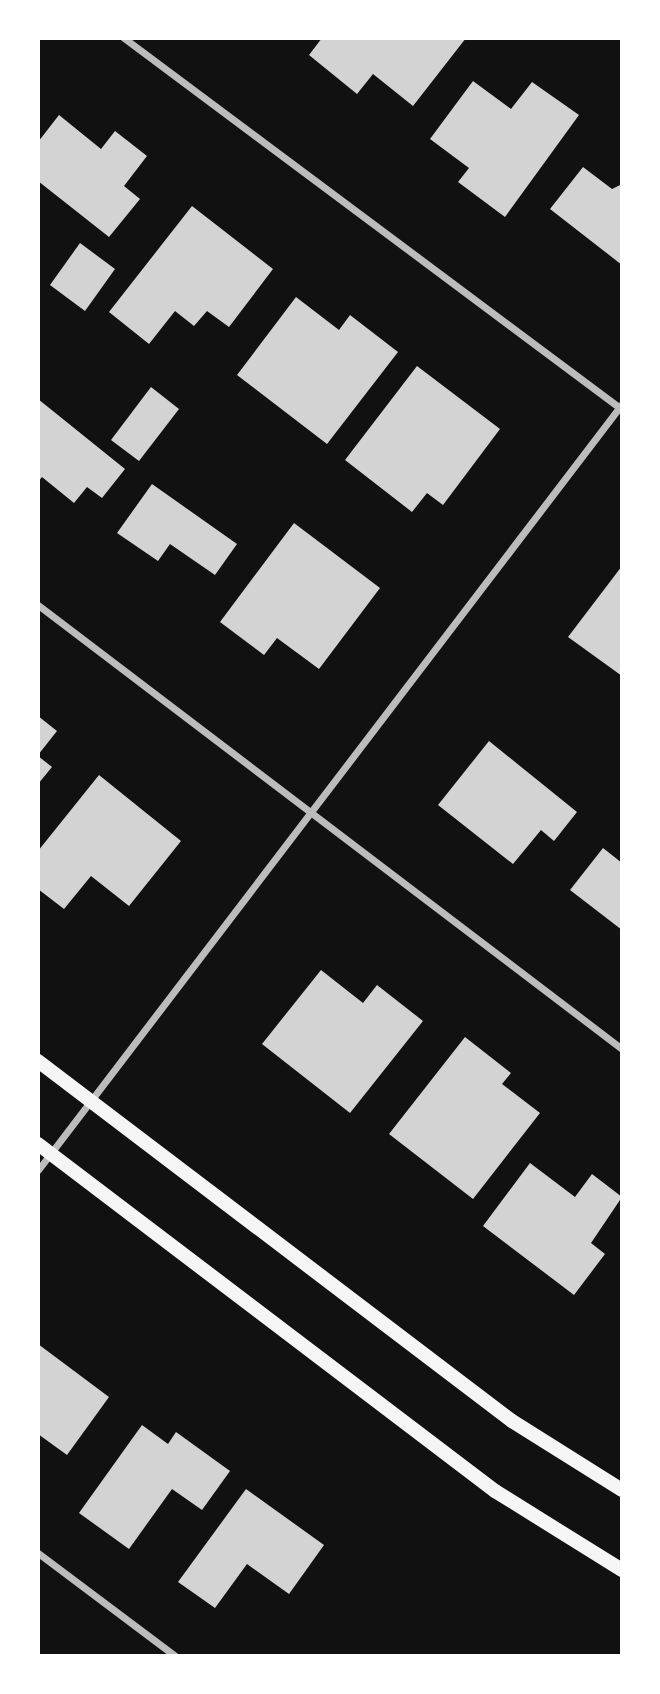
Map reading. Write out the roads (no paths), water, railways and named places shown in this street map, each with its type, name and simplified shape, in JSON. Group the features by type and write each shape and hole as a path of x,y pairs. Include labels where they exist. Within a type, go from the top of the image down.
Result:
{"main road":[{"path":"38,1061 512,1421 621,1490"},
{"path":"45,1149 495,1491 621,1570"}],"street":[{"path":"38,1170 45,1149 91,1101 621,407 124,38"},
{"path":"38,605 621,1049"},
{"path":"38,1553 175,1656"}]}
